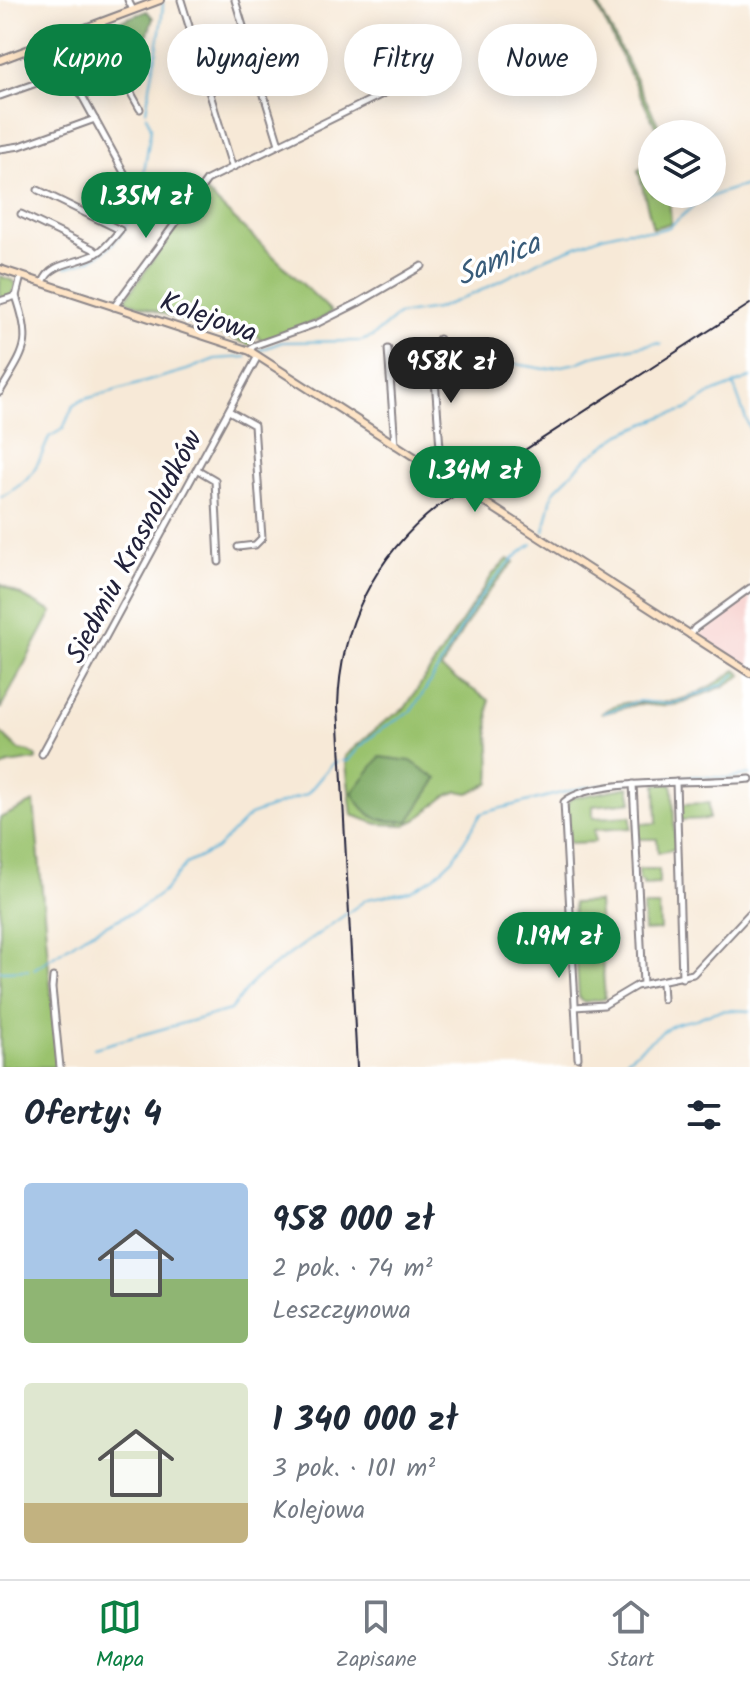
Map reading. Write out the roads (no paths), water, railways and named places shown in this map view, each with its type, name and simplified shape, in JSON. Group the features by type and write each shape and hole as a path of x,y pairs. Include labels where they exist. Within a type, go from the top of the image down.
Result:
{"street":[{"path":"128,0 133,10"},
{"path":"96,24 160,0"},
{"path":"181,0 232,166"},
{"path":"235,0 279,144"},
{"path":"0,60 24,51"},
{"path":"0,96 24,87"},
{"path":"82,96 127,178"},
{"path":"132,96 140,109"},
{"path":"114,307 207,180 378,96"},
{"path":"0,149 20,146 95,119"},
{"path":"38,190 120,230 97,253 82,261 64,264 49,273 43,283"},
{"path":"21,214 97,253"},
{"path":"250,351 253,346 318,323 422,266"},
{"name":"Kolejowa","path":"0,269 250,351 750,673"},
{"path":"0,392 24,351 27,337 16,296 21,276"},
{"path":"0,301 16,296"},
{"path":"436,471 441,462 434,365 444,353 439,339"},
{"path":"388,349 395,446"},
{"name":"Siedmiu Krasnoludków","path":"42,754 258,356"},
{"path":"229,411 254,425 262,538 255,545 238,547"},
{"path":"198,470 215,480 219,562"},
{"path":"690,635 695,628 750,588"},
{"path":"578,1058 563,805 566,799 633,784 750,779"},
{"path":"676,782 682,978"},
{"path":"633,784 643,984"},
{"path":"575,1007 604,1005 643,984 682,978 701,967 750,913"},
{"path":"53,977 60,1067"},
{"path":"662,982 663,999"}],"waterway":[{"path":"146,111 163,3"},
{"path":"66,267 90,260 108,248 122,233 132,215 144,172 151,127 146,115"},
{"name":"Samica","path":"258,351 282,342 361,341 372,337 398,315 436,309 602,236 628,230 655,231 669,227 696,204 750,184"},
{"path":"465,360 481,358 545,369 577,363 596,355 661,344"},
{"name":"Samica","path":"1,497 20,485 32,472 49,437 63,429 73,406 82,400 215,359 247,357"},
{"path":"544,531 553,492 587,458 621,434 686,410 710,394 750,378"},
{"path":"734,386 750,430"},
{"path":"343,761 348,761 374,735 411,710 480,598 512,560 532,544"},
{"path":"603,713 639,701 669,704 684,700 723,684 736,674"},
{"path":"34,969 84,936 141,908 164,891 186,864 216,849 250,815 307,794 337,762"},
{"path":"94,1048 230,1010 254,980 367,899 410,891 434,877 453,859 481,814 581,788 654,779 696,776 728,778 750,774"},
{"path":"0,971 28,970"},
{"path":"615,1067 675,1024 719,1011 750,1011"}],"railway":[{"path":"357,1067 338,706 346,648 365,595 396,548 437,507 750,304"}]}
